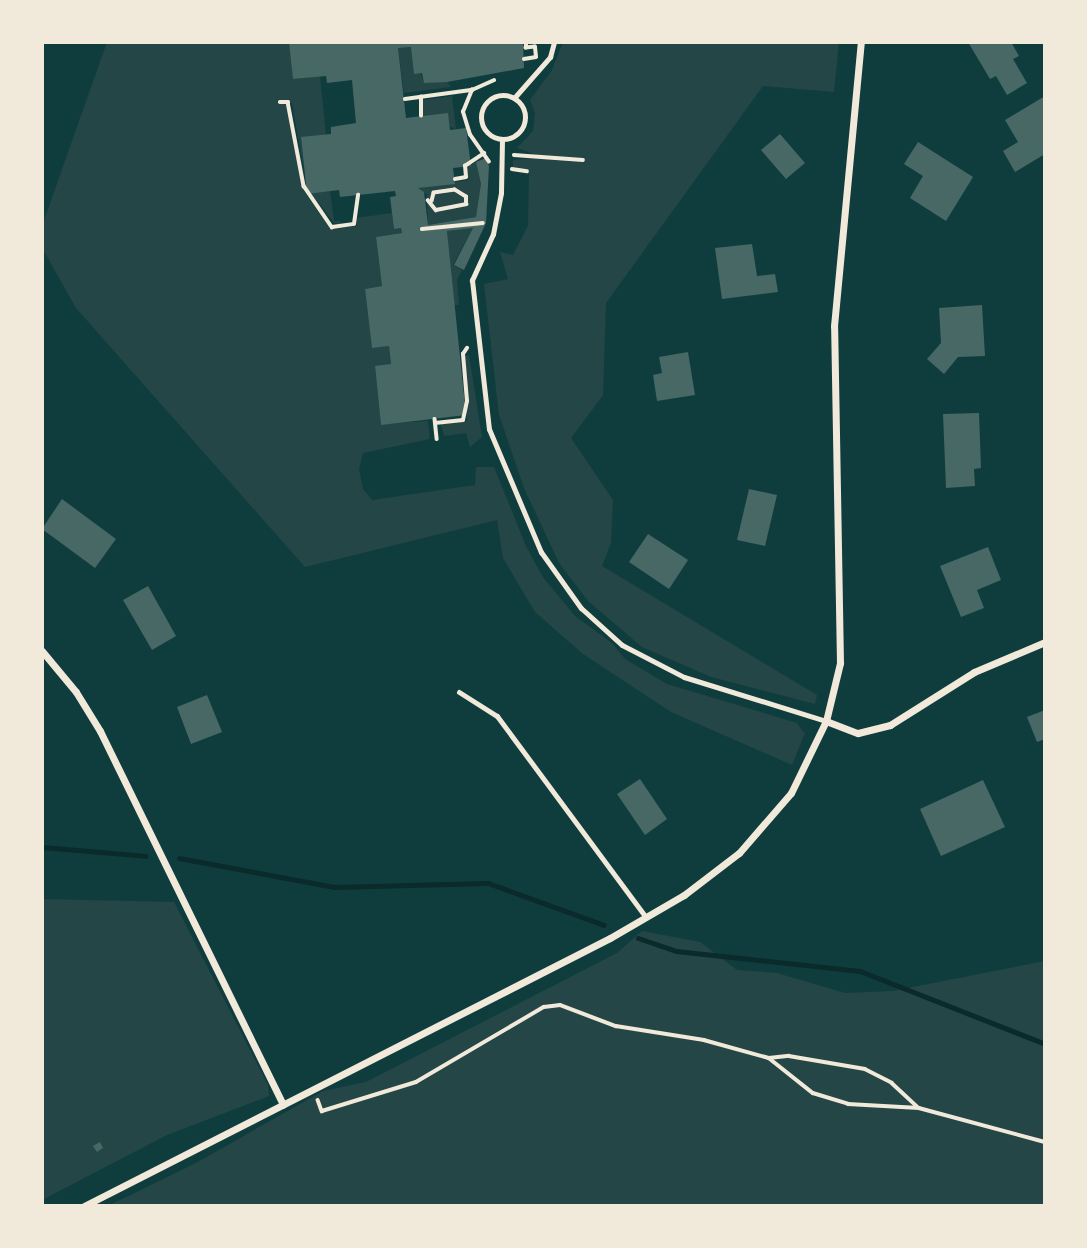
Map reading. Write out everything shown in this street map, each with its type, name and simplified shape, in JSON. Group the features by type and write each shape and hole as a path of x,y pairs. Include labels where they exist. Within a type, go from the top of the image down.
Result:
{"street":[{"path":"84,1206 646,917 719,870 758,835 804,770 826,721 840,663 842,581 834,326 861,42"},
{"path":"826,721 858,733 890,725 974,671 1045,642"},
{"path":"42,651 76,692 100,731 283,1105"}],"lane":[{"path":"514,98 550,57 554,42"},
{"path":"493,97 514,98 524,109 525,124 516,135 502,140 488,134 481,114 493,97"},
{"path":"502,140 501,193 493,234 472,279 489,429 541,552 581,608 622,645 684,677 826,721"},
{"path":"459,692 497,716 646,917"}],"path":[{"path":"524,59 536,57 535,47 526,48 526,42"},
{"path":"405,99 472,90 494,80"},
{"path":"472,90 466,100 464,120 484,153 492,174"},
{"path":"421,97 421,116"},
{"path":"280,102 288,102 304,186 332,227 354,224 358,195"},
{"path":"527,171 513,171 515,152 583,160"},
{"path":"455,178 466,177 465,166 484,153"},
{"path":"455,190 466,197 466,204 436,210 430,200 434,193 455,190"},
{"path":"422,229 487,223 490,213"},
{"path":"435,419 437,439"},
{"path":"317,1098 322,1111 416,1082 544,1007 561,1005 616,1026 704,1040 769,1058 789,1056 865,1069 892,1083 919,1108"},
{"path":"769,1058 813,1093 848,1104 919,1108 1045,1142"}],"shaded area":[{"path":"107,42 289,42 294,79 320,76 326,135 301,138 304,171 292,103 280,100 287,106 303,190 330,229 357,226 356,218 392,213 394,229 401,228 402,233 376,237 382,286 365,289 372,347 389,346 391,364 375,367 381,424 428,421 430,439 363,453 359,469 363,489 372,500 475,485 476,467 494,467 526,546 542,576 575,616 612,643 625,659 667,684 797,723 804,733 807,728 792,765 671,712 583,654 535,612 503,558 497,520 305,567 76,308 42,248 42,226"},
{"path":"563,42 839,42 834,92 763,86 606,303 603,395 571,438 613,500 611,543 602,566 817,695 815,704 711,677 642,647 588,601 559,563 524,488 499,415 484,284 508,279 500,252 513,255 528,226 529,174 513,169 513,160 542,157 517,148 533,131 535,113 530,100 552,70"},
{"path":"411,47 424,83 446,80 451,87 404,93 398,48"},
{"path":"452,96 456,129 423,116 423,100"},
{"path":"476,162 481,184 476,217 428,225 427,195 418,188 468,180 467,168"},
{"path":"330,191 334,221 340,221 341,224 334,223 311,193"},
{"path":"473,228 453,265 462,270 457,280 459,305 454,305 447,231"},
{"path":"469,355 482,437 470,447 466,433 444,436 441,424 467,421 464,356"},
{"path":"42,899 174,902 268,1085 269,1096 167,1135 42,1200"},
{"path":"642,931 700,942 737,970 777,973 845,993 893,991 1045,961 1045,1206 108,1206 196,1163 323,1091 366,1082 617,953"}],"building":[{"path":"289,42 523,42 524,68 447,82 424,83 422,73 414,74 411,47 398,48 406,118 448,113 450,130 466,128 471,166 453,168 455,184 418,188 424,192 428,225 476,217 481,184 476,162 486,158 489,166 486,223 464,270 454,265 473,228 447,231 466,415 381,425 375,366 391,364 389,346 372,348 365,289 382,286 376,237 402,233 401,228 394,229 390,197 396,196 395,191 340,197 339,190 307,194 301,137 331,134 331,127 356,123 352,80 327,83 326,76 293,79"},
{"path":"968,42 1011,42 1019,56 1013,59 1027,83 1007,95 996,76 990,79"},
{"path":"1045,96 1045,154 1015,172 1003,151 1018,142 1005,120"},
{"path":"780,134 805,163 786,179 761,150"},
{"path":"918,142 973,177 946,221 910,198 923,176 904,164"},
{"path":"752,244 757,276 775,274 778,292 722,299 715,248"},
{"path":"982,305 985,356 958,357 944,374 927,359 941,343 939,308"},
{"path":"688,352 695,395 657,401 653,375 662,373 659,357"},
{"path":"979,413 981,468 974,469 975,486 946,488 943,414"},
{"path":"749,489 777,495 765,546 737,540"},
{"path":"62,499 116,539 95,568 42,529"},
{"path":"648,534 688,560 669,589 629,562"},
{"path":"988,547 1001,580 977,590 984,608 961,617 940,566"},
{"path":"148,586 176,636 152,650 123,600"},
{"path":"207,695 222,732 191,744 177,707"},
{"path":"1045,710 1045,739 1037,742 1027,717"},
{"path":"640,779 667,819 645,835 617,794"},
{"path":"983,780 1005,827 941,856 920,809"},
{"path":"100,1142 103,1148 97,1152 93,1146"}],"waterway":[{"path":"42,847 146,856"},
{"path":"179,858 334,887 488,883 604,925"},
{"path":"638,938 676,951 860,971 1045,1044"}]}
